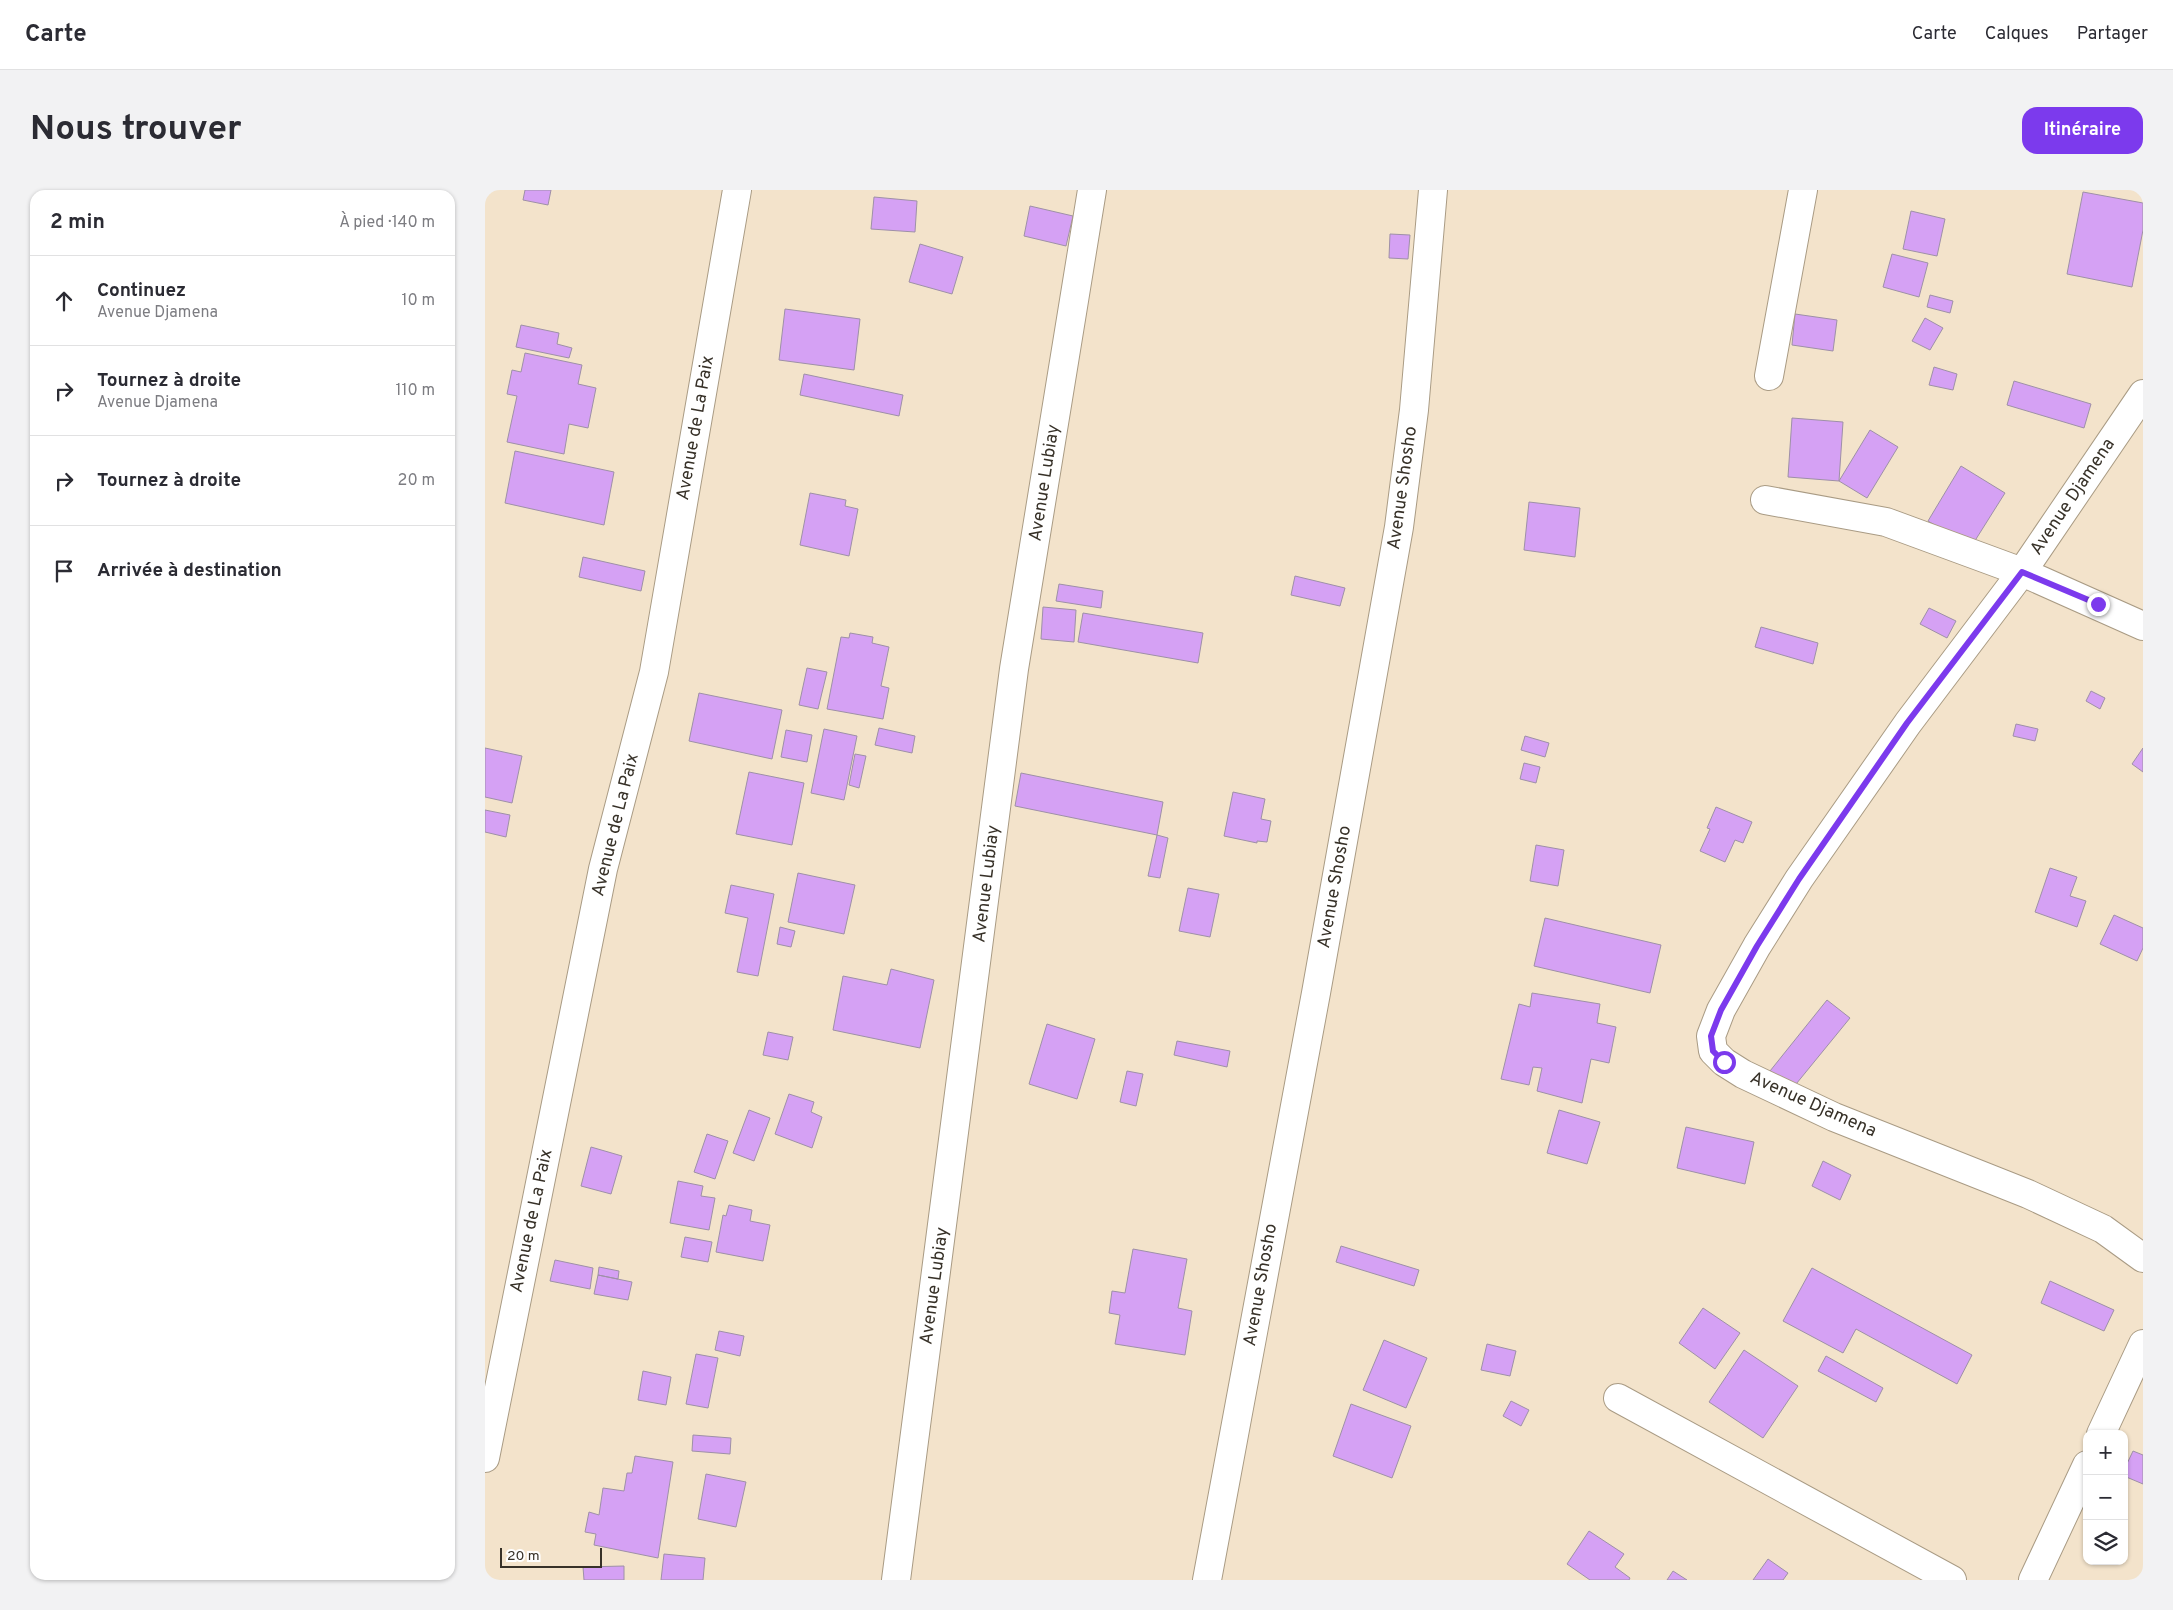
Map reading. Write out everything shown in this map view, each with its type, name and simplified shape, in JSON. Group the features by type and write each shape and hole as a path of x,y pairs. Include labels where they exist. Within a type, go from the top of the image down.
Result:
{"street":[{"name":"Avenue de La Paix","path":"485,1458 603,869 654,672 737,190"},
{"name":"Avenue Lubiay","path":"896,1580 1014,669 1092,190"},
{"name":"Avenue Shosho","path":"1207,1580 1316,993 1399,527 1414,410 1433,190"},
{"path":"1769,376 1803,190"},
{"name":"Avenue Djamena","path":"2143,394 2022,572 1907,723 1789,896 1757,946 1721,1010 1711,1036 1713,1051 1724,1062 1743,1074 1834,1117 2029,1194 2103,1229 2143,1258"},
{"path":"1765,500 1886,522 2022,572 2143,626"},
{"path":"2103,1430 2143,1344"},
{"path":"1618,1398 1952,1580"},
{"path":"2033,1580 2083,1474"}],"building":[{"path":"525,190 551,190 548,205 523,200"},
{"path":"2083,192 2143,203 2143,230 2132,287 2067,274"},
{"path":"874,197 917,201 915,232 871,229"},
{"path":"1030,206 1073,216 1066,246 1024,236"},
{"path":"1911,211 1945,219 1937,256 1903,249"},
{"path":"1390,234 1410,235 1408,259 1389,258"},
{"path":"920,244 963,257 952,294 909,282"},
{"path":"1892,254 1928,263 1919,297 1883,287"},
{"path":"1930,295 1953,301 1950,313 1927,307"},
{"path":"785,309 860,319 854,370 779,360"},
{"path":"1795,314 1837,320 1833,351 1792,345"},
{"path":"1925,318 1943,328 1930,350 1912,341"},
{"path":"521,325 559,333 557,344 572,348 569,358 516,347"},
{"path":"525,353 582,365 578,384 596,388 588,428 569,424 564,454 507,442 517,396 507,394 512,370 521,372"},
{"path":"1934,367 1957,374 1953,390 1929,385"},
{"path":"804,374 903,395 899,416 800,395"},
{"path":"2014,381 2091,404 2084,428 2007,405"},
{"path":"1792,418 1843,422 1839,481 1788,477"},
{"path":"1870,430 1898,447 1867,498 1839,481"},
{"path":"515,451 614,472 604,525 505,503"},
{"path":"1961,466 2005,493 1971,547 1928,521"},
{"path":"810,493 846,500 845,506 858,509 849,556 800,545"},
{"path":"1529,502 1580,508 1575,557 1524,550"},
{"path":"583,557 645,571 641,591 579,577"},
{"path":"1295,576 1345,588 1340,606 1291,595"},
{"path":"1059,584 1103,591 1101,608 1056,601"},
{"path":"1043,607 1076,610 1074,642 1041,639"},
{"path":"1929,608 1956,621 1947,638 1920,624"},
{"path":"1083,613 1203,633 1198,663 1078,642"},
{"path":"1761,627 1818,643 1813,664 1755,647"},
{"path":"850,633 873,637 872,643 889,647 881,686 889,688 883,719 827,709 841,637 849,638"},
{"path":"807,668 827,672 818,709 799,705"},
{"path":"2091,691 2105,698 2100,709 2086,701"},
{"path":"699,693 782,710 772,759 689,741"},
{"path":"2016,724 2038,729 2035,741 2013,736"},
{"path":"879,728 915,736 912,753 875,745"},
{"path":"824,729 857,736 844,800 811,793"},
{"path":"786,730 812,735 807,762 781,757"},
{"path":"1525,736 1549,743 1545,757 1521,750"},
{"path":"485,748 522,756 512,803 485,797"},
{"path":"2143,748 2143,772 2132,764"},
{"path":"855,754 866,756 859,788 849,785"},
{"path":"1524,763 1540,767 1536,783 1520,779"},
{"path":"749,772 804,783 792,845 736,834"},
{"path":"1021,773 1163,802 1157,835 1015,806"},
{"path":"1233,792 1265,799 1261,819 1271,821 1267,842 1257,841 1257,843 1224,836"},
{"path":"1716,807 1752,822 1743,843 1735,840 1725,862 1700,851 1710,829 1707,828"},
{"path":"485,810 510,815 506,837 485,832"},
{"path":"1157,835 1168,838 1160,878 1148,876"},
{"path":"1536,845 1564,850 1558,886 1530,881"},
{"path":"2050,868 2077,877 2070,896 2086,901 2077,927 2035,912"},
{"path":"798,873 855,885 844,934 788,922"},
{"path":"731,885 774,894 758,976 737,972 748,918 725,913"},
{"path":"1188,888 1219,894 1210,937 1179,931"},
{"path":"2114,915 2143,928 2143,948 2137,961 2100,944"},
{"path":"1545,918 1661,945 1650,993 1534,966"},
{"path":"780,927 795,931 791,947 777,944"},
{"path":"891,969 934,980 920,1048 833,1030 843,976 887,985"},
{"path":"1532,993 1600,1004 1597,1023 1616,1027 1609,1063 1591,1059 1582,1103 1537,1091 1542,1068 1533,1067 1529,1085 1501,1079 1519,1004 1530,1007"},
{"path":"1827,1000 1850,1018 1792,1089 1770,1071"},
{"path":"1047,1024 1095,1039 1077,1099 1029,1084"},
{"path":"768,1032 793,1037 788,1060 763,1055"},
{"path":"1177,1041 1230,1051 1227,1067 1174,1055"},
{"path":"1127,1071 1143,1074 1136,1106 1120,1102"},
{"path":"789,1094 814,1102 811,1112 822,1117 812,1148 775,1134"},
{"path":"749,1110 770,1118 754,1161 733,1153"},
{"path":"1559,1110 1600,1122 1587,1164 1547,1153"},
{"path":"1686,1127 1754,1142 1745,1184 1677,1168"},
{"path":"707,1134 728,1141 715,1179 694,1172"},
{"path":"591,1147 622,1156 611,1194 581,1186"},
{"path":"1823,1161 1851,1175 1840,1200 1812,1186"},
{"path":"678,1181 703,1186 701,1196 715,1198 709,1230 670,1223"},
{"path":"729,1205 752,1210 750,1221 770,1225 763,1261 716,1252 723,1215 726,1216"},
{"path":"685,1237 712,1242 708,1262 681,1257"},
{"path":"1341,1246 1419,1270 1414,1286 1336,1262"},
{"path":"1133,1249 1187,1259 1178,1308 1192,1311 1185,1355 1115,1344 1120,1315 1109,1313 1112,1291 1125,1293"},
{"path":"555,1260 593,1268 590,1289 550,1281"},
{"path":"599,1267 619,1271 618,1279 598,1275"},
{"path":"1812,1268 1972,1355 1957,1384 1856,1329 1843,1353 1783,1321"},
{"path":"598,1275 632,1282 628,1300 594,1294"},
{"path":"2050,1281 2114,1310 2104,1331 2041,1303"},
{"path":"1703,1308 1740,1333 1715,1369 1679,1343"},
{"path":"719,1331 744,1336 740,1356 715,1350"},
{"path":"1384,1340 1427,1358 1406,1408 1363,1390"},
{"path":"1487,1344 1516,1351 1510,1376 1481,1370"},
{"path":"1744,1350 1798,1386 1763,1438 1709,1402"},
{"path":"696,1354 718,1358 708,1408 686,1404"},
{"path":"1826,1356 1883,1388 1876,1402 1818,1371"},
{"path":"643,1371 671,1377 666,1405 638,1400"},
{"path":"1511,1401 1529,1410 1521,1426 1503,1416"},
{"path":"1351,1404 1411,1426 1392,1478 1333,1456"},
{"path":"693,1435 731,1438 730,1454 692,1451"},
{"path":"2133,1451 2143,1455 2143,1484 2128,1478 2128,1462"},
{"path":"635,1456 673,1462 658,1558 594,1545 596,1534 585,1532 589,1512 599,1515 603,1488 624,1491 627,1473 632,1473"},
{"path":"706,1474 746,1482 736,1527 698,1519"},
{"path":"1589,1531 1624,1554 1615,1567 1630,1578 1629,1580 1590,1580 1567,1564"},
{"path":"664,1554 705,1558 703,1580 661,1580"},
{"path":"1768,1559 1788,1573 1783,1580 1753,1580"},
{"path":"624,1566 624,1580 584,1580 583,1567"},
{"path":"1673,1571 1687,1580 1667,1580"}],"route":[{"path":"1724,1062 1713,1051 1711,1036 1721,1010 1757,946 1799,879 1907,723 2022,572 2098,604"}]}
